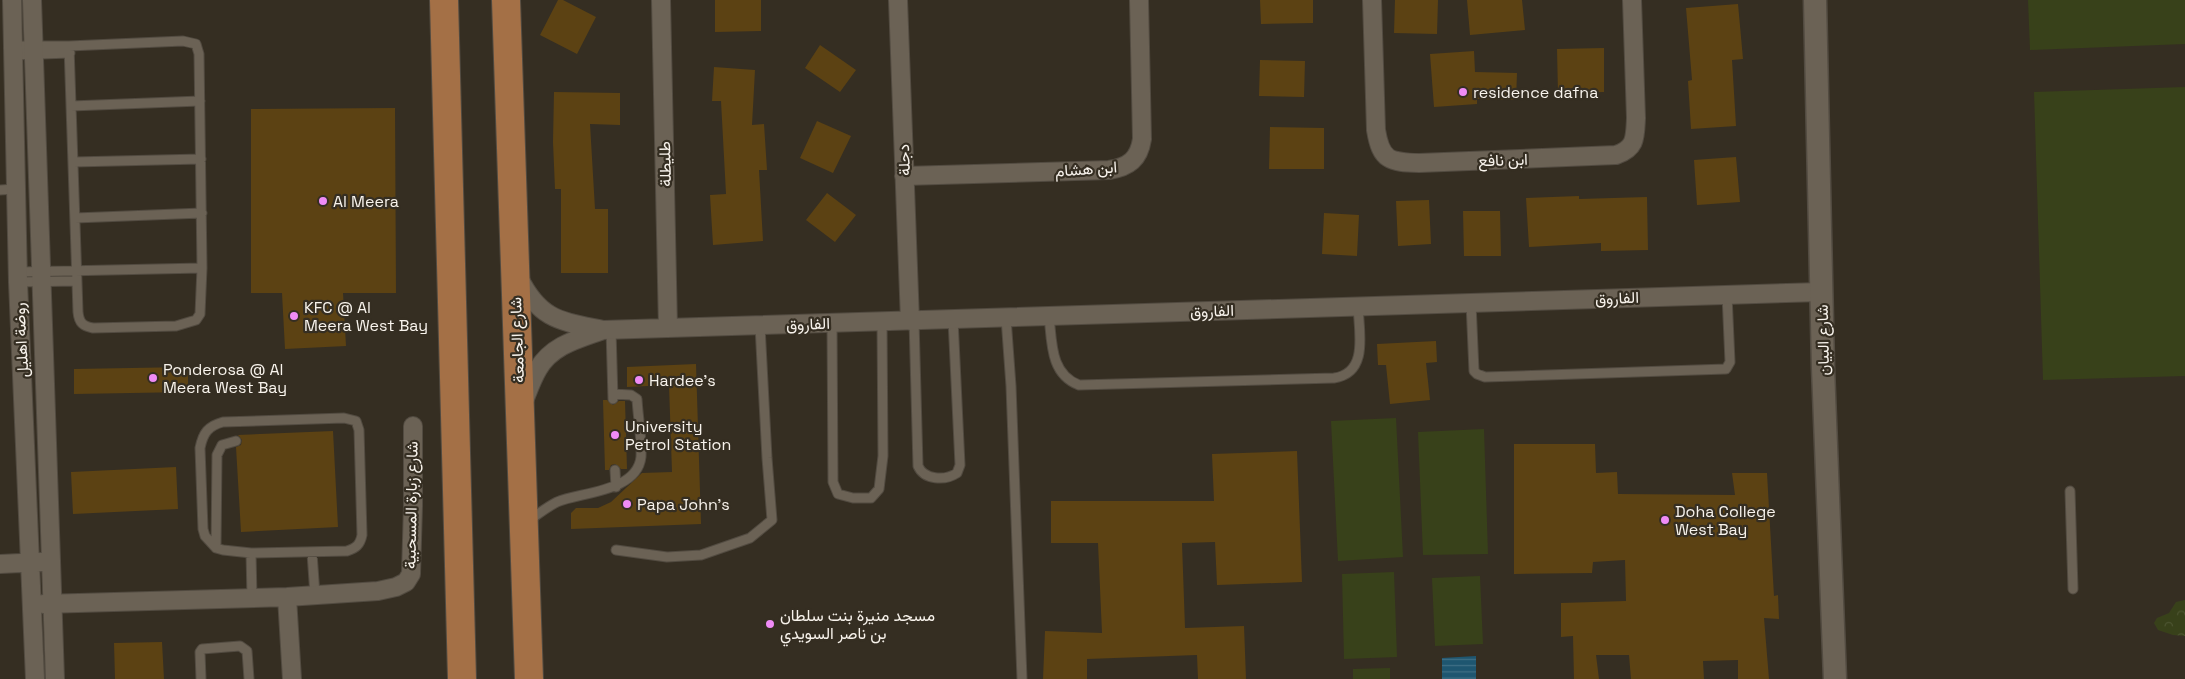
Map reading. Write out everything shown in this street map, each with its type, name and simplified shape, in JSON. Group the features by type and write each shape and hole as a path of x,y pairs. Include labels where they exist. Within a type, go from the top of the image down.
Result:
{"main road":[{"path":"444,0 462,679"},
{"name":"شارع الجامعة","path":"506,0 529,679"}],"street":[{"name":"روضة اهليل","path":"12,0 14,50 8,190 18,277 36,679"},
{"path":"32,0 43,277 55,679"},
{"name":"طليطلة","path":"661,0 668,328"},
{"name":"دجلة","path":"898,0 904,176 912,321"},
{"name":"ابن هشام","path":"904,176 1109,170 1121,168 1131,163 1137,158 1142,139 1139,0"},
{"name":"ابن نافع","path":"1372,0 1378,145 1381,152 1393,161 1419,163 1616,155 1627,151 1633,144 1636,118 1632,0"},
{"name":"شارع البيان","path":"1815,0 1822,292 1835,679"},
{"name":"الفاروق","path":"515,271 526,292 544,312 562,322 607,330 1822,292"},
{"name":"الفاروق","path":"519,411 537,370 546,358 557,348 570,342 607,330"},
{"name":"شارع زبارة المسحبية","path":"33,604 315,596 396,587 406,582 411,574 413,426"},
{"path":"0,564 52,562"},
{"path":"287,597 292,679"}],"lane":[{"path":"14,50 194,42 198,48 202,214 200,314 196,320 176,326 93,328 85,327 78,319 69,49"},
{"path":"71,106 200,101"},
{"path":"73,162 201,159"},
{"path":"75,218 202,214"},
{"path":"18,277 77,276 202,268"},
{"path":"1471,303 1474,371 1484,377 1726,369 1730,362 1727,295"},
{"path":"1049,316 1056,365 1065,378 1079,385 1334,378 1343,377 1350,373 1359,359 1358,306"},
{"path":"1006,318 1011,386 1022,679"},
{"path":"912,321 918,466 926,476 940,477 953,476 957,473 960,464 953,320"},
{"path":"832,323 833,482 838,494 853,498 871,498 879,489 883,456 882,322"},
{"path":"616,550 667,557 701,555 750,538 772,520 760,326"},
{"path":"524,524 555,503 574,496 616,487 632,474 641,457 637,399 631,394 613,397 607,330"},
{"path":"351,418 356,421 358,430 361,543 355,549 347,551 251,552 216,548 205,536 203,529 200,448 202,436 207,430 223,422 351,418"},
{"path":"216,548 217,455 222,445 236,441"},
{"path":"616,470 616,487"},
{"path":"2070,492 2073,589"},
{"path":"251,552 252,598"},
{"path":"312,552 315,596"},
{"path":"201,679 200,652 202,649 240,646 247,651 250,679"}],"green space":[{"path":"2028,0 2185,0 2185,44 2030,50"},
{"path":"2185,87 2185,376 2043,380 2034,92"},
{"path":"1396,418 1403,557 1338,561 1331,421"},
{"path":"1484,429 1488,554 1423,555 1418,432"},
{"path":"1394,572 1397,657 1344,659 1342,574"},
{"path":"1480,576 1483,644 1435,646 1432,578"},
{"path":"2185,600 2185,636 2173,635 2158,630 2154,623 2157,618 2169,613 2176,602"},
{"path":"1390,668 1390,679 1353,679 1353,669"}],"water":[{"path":"1476,656 1476,679 1442,679 1442,658"}],"building":[{"path":"558,0 563,0 596,17 577,54 540,35"},
{"path":"715,0 761,0 761,31 715,32"},
{"path":"1260,0 1313,0 1313,23 1261,24"},
{"path":"1395,0 1438,0 1437,34 1394,33"},
{"path":"1467,0 1522,0 1525,30 1470,35"},
{"path":"1738,4 1743,59 1732,60 1736,126 1691,129 1688,81 1692,80 1686,8"},
{"path":"820,45 856,70 840,92 805,68"},
{"path":"1604,48 1604,92 1558,93 1557,49"},
{"path":"1474,51 1475,72 1517,73 1516,100 1477,99 1477,104 1434,107 1430,54"},
{"path":"1260,60 1305,61 1304,97 1259,96"},
{"path":"714,67 755,70 752,125 764,124 767,170 759,170 763,241 713,245 710,195 726,194 721,101 712,101"},
{"path":"554,92 620,93 620,125 590,124 595,209 608,209 608,273 561,273 561,189 555,189 553,142"},
{"name":"Al Meera","path":"395,108 396,293 343,293 346,346 285,349 282,293 251,293 251,109"},
{"path":"817,121 851,136 833,173 800,158"},
{"path":"1270,127 1324,128 1324,169 1269,169"},
{"path":"1736,157 1740,202 1697,205 1694,160"},
{"path":"827,193 856,215 835,242 806,220"},
{"path":"1579,196 1579,199 1647,197 1648,250 1601,251 1601,243 1529,247 1526,198"},
{"path":"1429,200 1431,244 1398,246 1396,201"},
{"path":"1463,211 1500,211 1501,256 1464,256"},
{"path":"1324,213 1359,215 1357,256 1322,254"},
{"path":"1436,341 1437,362 1426,363 1430,400 1390,404 1386,365 1378,365 1377,344"},
{"path":"696,364 701,524 571,529 571,513 576,508 598,508 611,502 642,473 672,472 669,385 627,387 627,367"},
{"path":"188,367 188,392 74,394 74,369"},
{"name":"University Petrol Station","path":"603,400 607,400 613,405 619,401 625,401 627,469 621,469 615,464 611,465 609,470 605,470"},
{"path":"333,431 338,527 241,532 236,447 241,445 242,440 238,435"},
{"path":"1514,444 1595,444 1596,473 1617,472 1618,494 1735,495 1732,473 1767,473 1774,596 1778,595 1779,619 1764,618 1769,679 1738,679 1738,660 1703,661 1704,679 1631,679 1629,655 1596,655 1599,679 1574,679 1573,636 1561,637 1561,603 1626,601 1625,560 1593,562 1592,573 1514,574"},
{"path":"1297,451 1302,582 1217,585 1215,542 1182,543 1185,628 1244,626 1246,679 1198,679 1197,655 1087,659 1087,679 1043,679 1045,631 1102,633 1098,543 1051,543 1051,501 1214,501 1212,454"},
{"path":"176,467 178,509 73,514 71,472"},
{"path":"162,642 164,679 115,679 114,643"}],"place":[{"name":"residence dafna","path":"1463,92"},
{"name":"Al Meera","path":"323,201"},
{"name":"KFC @ Al Meera West Bay","path":"294,316"},
{"name":"Ponderosa @ Al Meera West Bay","path":"153,378"},
{"name":"Hardee's","path":"639,380"},
{"name":"University Petrol Station","path":"615,435"},
{"name":"Papa John's","path":"627,504"},
{"name":"Doha College West Bay","path":"1665,520"},
{"name":"مسجد منيرة بنت سلطان بن ناصر السويدي","path":"770,624"}]}
